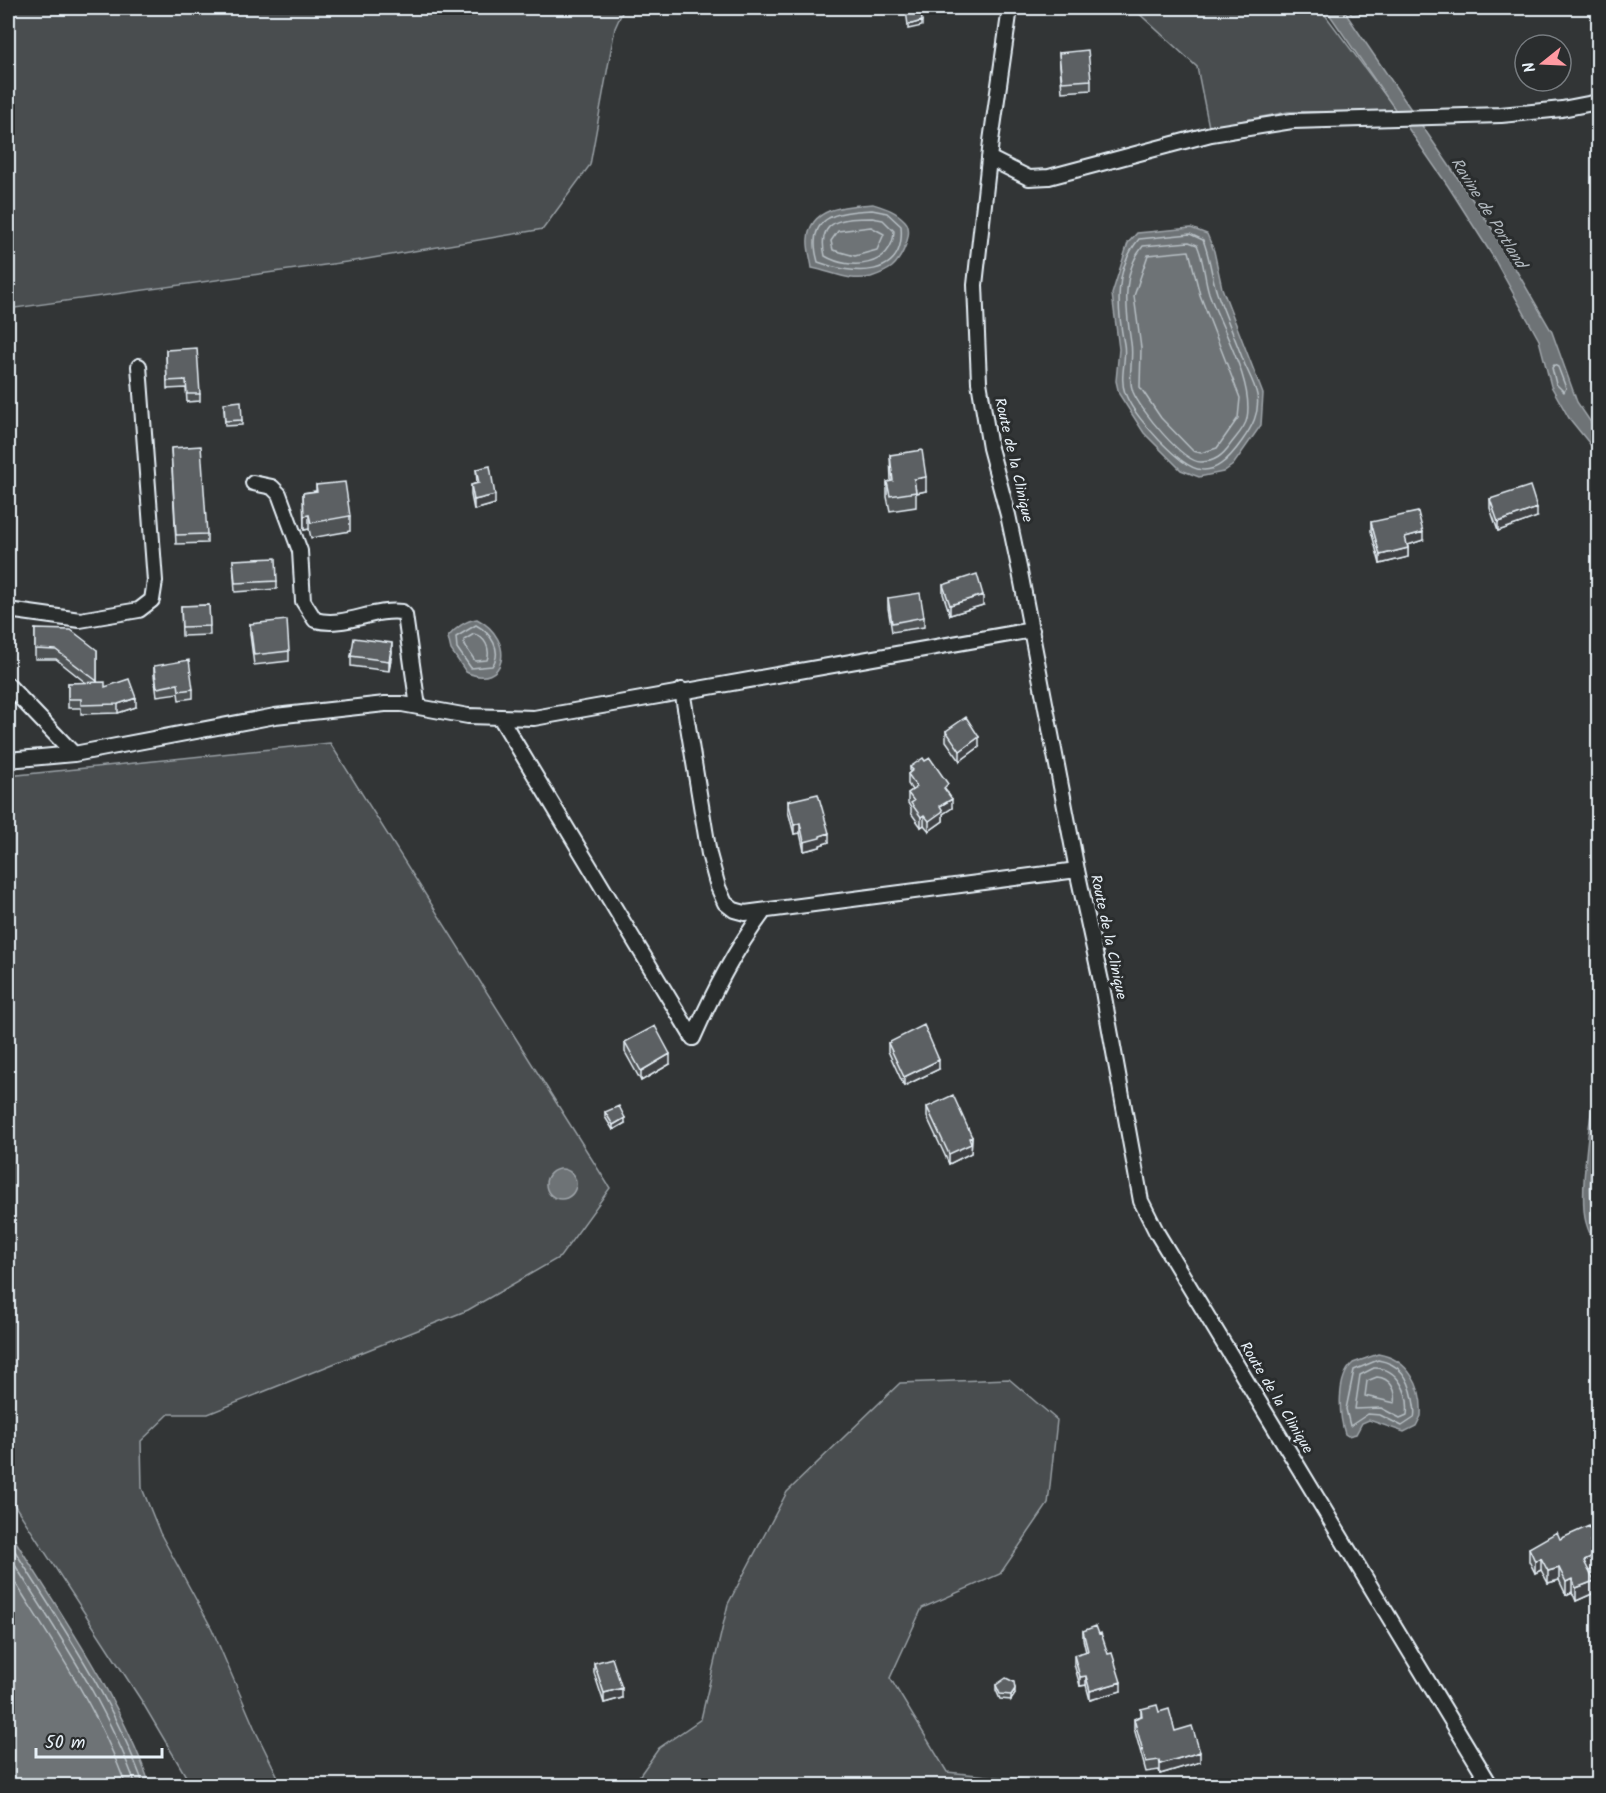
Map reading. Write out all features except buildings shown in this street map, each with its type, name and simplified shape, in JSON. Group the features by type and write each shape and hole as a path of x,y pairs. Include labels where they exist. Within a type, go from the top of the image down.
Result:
{"street":[{"name":"Route de la Clinique","path":"1010,8 989,158 975,285 979,382 990,448 1008,514 1032,630 1077,870 1102,986 1135,1178 1148,1217 1491,1785"},
{"path":"989,158 1029,178 1049,177 1211,134 1310,120 1429,118 1539,112 1599,102"},
{"path":"8,610 80,620 139,610 152,600 155,581 139,366"},
{"path":"253,483 272,487 279,494 300,551 303,601 315,620 325,622 355,619 395,611 405,615 418,707"},
{"path":"8,760 74,754 275,716 385,704 468,716 501,719 534,718 682,690 1032,630"},
{"path":"8,685 74,754"},
{"path":"682,690 709,854 725,903 734,910 745,913 764,911 1077,870"},
{"path":"501,719 693,1038 717,984 741,942 764,911"}],"shaded area":[{"path":"8,8 624,8 615,28 590,165 543,229 361,260 8,309"},
{"path":"1133,8 1320,8 1397,111 1288,112 1209,127 1197,67"},
{"path":"1346,8 1410,8 1352,15"},
{"path":"330,743 610,1188 560,1257 468,1310 208,1414 169,1414 141,1441 142,1488 160,1533 212,1629 257,1734 282,1785 191,1785 141,1700 8,1495 8,776"},
{"path":"1009,1379 1057,1420 1048,1504 1000,1574 922,1608 890,1678 947,1772 1079,1785 633,1785 659,1748 701,1719 728,1604 787,1492 900,1383"}],"water":[{"path":"1325,8 1342,8 1493,230 1552,332 1577,402 1598,433 1598,454 1569,418 1551,386 1539,340 1492,255 1448,186"},
{"path":"873,204 894,212 908,226 906,245 892,267 871,277 863,278 848,277 812,268 808,239 810,228 815,220 823,214 842,207"},
{"path":"1191,228 1207,234 1214,251 1222,288 1263,394 1261,425 1233,465 1223,472 1199,477 1181,470 1144,433 1119,394 1116,381 1119,349 1112,294 1128,243 1137,233"},
{"path":"477,619 490,628 498,639 501,650 501,660 497,669 490,675 479,676 466,672 451,650 448,637 461,625"},
{"path":"1598,1079 1598,1253 1586,1222 1584,1189 1592,1109"},
{"path":"561,1169 571,1174 576,1184 571,1194 561,1199 551,1194 546,1184 551,1174"},
{"path":"1378,1354 1398,1362 1411,1376 1419,1394 1421,1416 1416,1426 1404,1432 1369,1420 1362,1423 1356,1434 1348,1436 1345,1434 1340,1407 1344,1378 1353,1363"},
{"path":"8,1529 67,1622 104,1686 137,1751 150,1785 8,1785"}],"water label":[{"name":"Ravine de Portland","path":"1488,213"}]}
